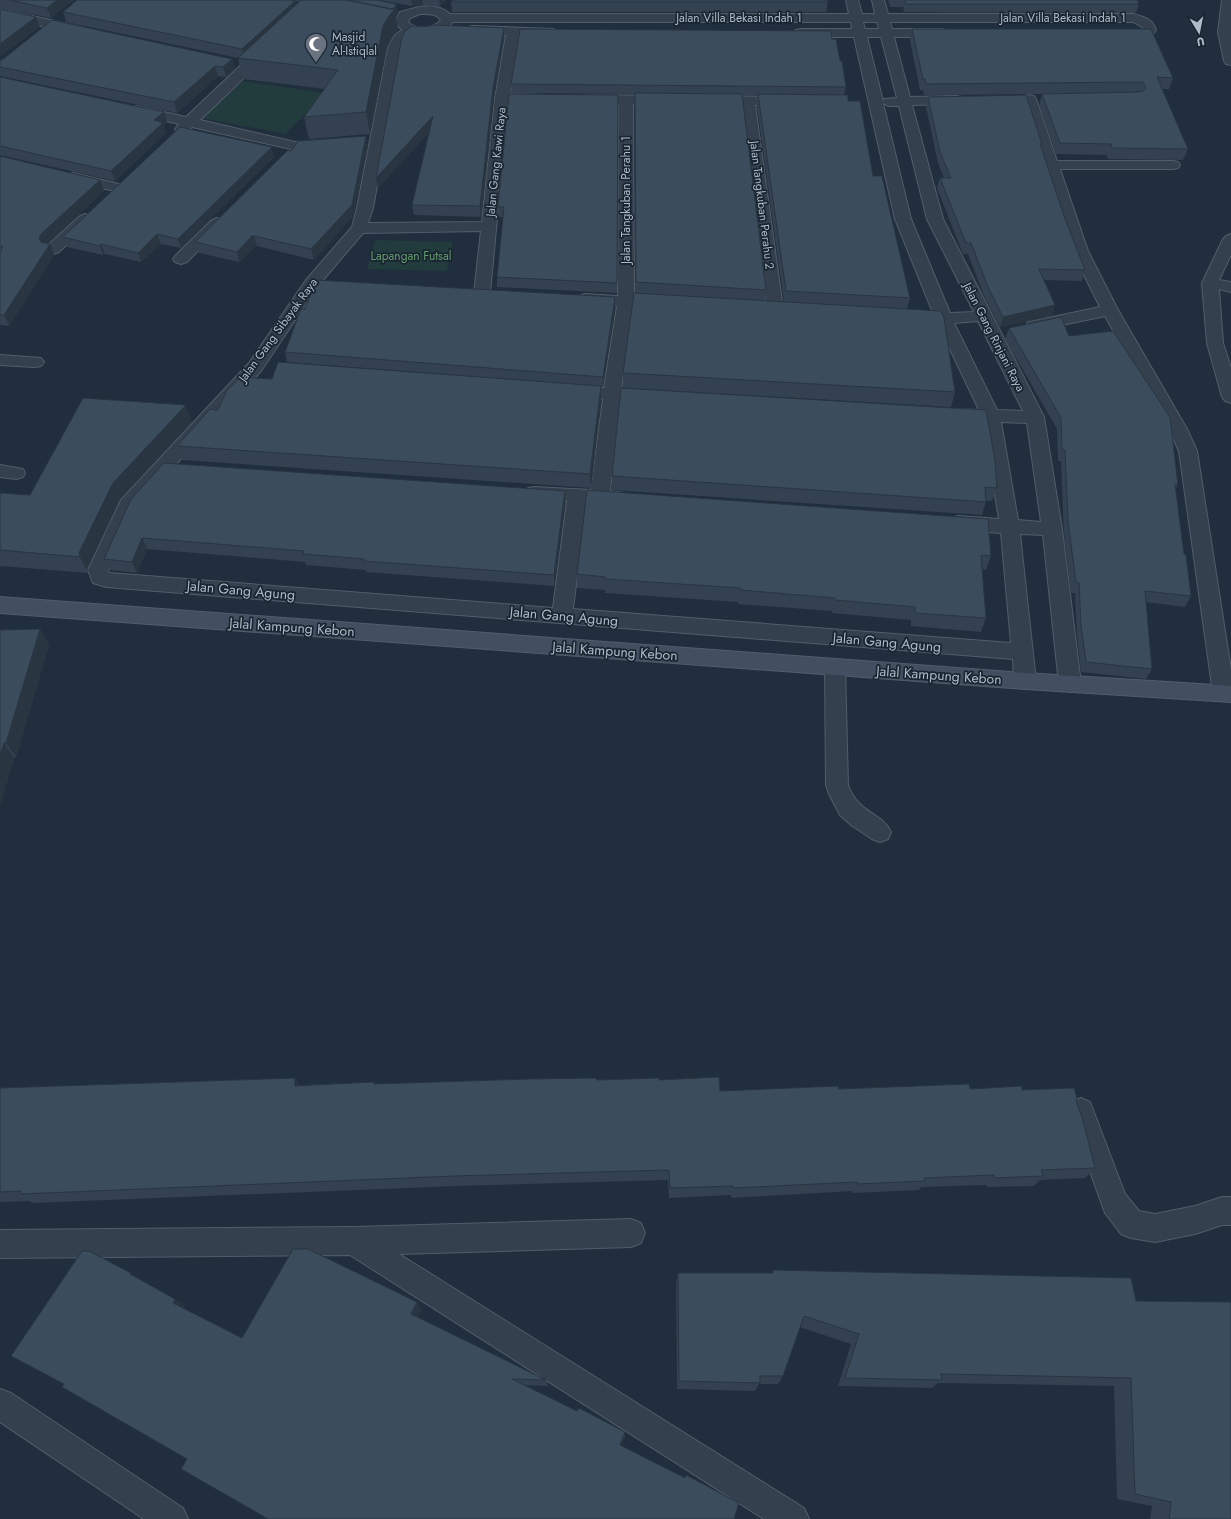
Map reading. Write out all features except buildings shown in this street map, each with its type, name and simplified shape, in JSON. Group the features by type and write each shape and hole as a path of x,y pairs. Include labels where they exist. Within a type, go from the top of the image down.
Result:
{"street":[{"name":"Jalan Gang Rinjani Raya","path":"852,0 867,102 919,219 984,316 1006,332 1035,417 1052,529 1070,684"},
{"name":"Jalan Gang Rinjani Raya","path":"878,0 904,102 919,219 944,319 991,417 1010,526 1025,681"},
{"path":"1228,0 1228,32 1231,61"},
{"path":"397,9 411,12"},
{"name":"Jalan Villa Bekasi Indah 1","path":"411,12 428,10 447,12 857,26 1133,18 1142,20 1149,26 1150,30 1145,35 1113,35"},
{"name":"Jalan Gang Sibayak Raya","path":"106,580 100,578 98,570 124,512 134,498 164,466 263,368 358,228 365,208 370,139 395,47 407,28 401,22 402,18 411,12"},
{"path":"436,29 447,22 447,12"},
{"path":"0,13 92,33"},
{"path":"41,34 66,15"},
{"path":"389,23 418,31 436,29 560,32"},
{"name":"Jalan Villa Bekasi Indah 1","path":"788,32 857,26"},
{"name":"Jalan Villa Bekasi Indah 1","path":"884,26 956,34"},
{"name":"Jalan Gang Kawi Raya","path":"483,293 502,98 513,32"},
{"path":"174,136 271,44"},
{"path":"233,62 248,66"},
{"path":"502,98 548,98"},
{"path":"572,99 679,100"},
{"name":"Jalan Tangkuban Perahu 1","path":"600,497 612,394 626,301 626,99"},
{"path":"1029,99 1080,251 1110,310 1178,429 1188,452 1228,694"},
{"path":"702,100 804,101"},
{"path":"867,102 974,100"},
{"name":"Jalan Tangkuban Perahu 2","path":"748,101 775,309"},
{"path":"122,107 191,121 295,146 340,142"},
{"path":"284,157 295,146"},
{"path":"1051,165 1173,165"},
{"path":"56,173 118,188"},
{"path":"108,198 130,178"},
{"path":"53,249 97,208"},
{"path":"181,259 230,210"},
{"path":"358,228 490,226"},
{"path":"1231,239 1210,283 1215,342 1231,397"},
{"path":"1210,283 1231,287"},
{"path":"570,298 681,304"},
{"path":"1006,332 1110,310"},
{"path":"914,318 944,319 984,316"},
{"path":"0,360 35,362"},
{"path":"556,390 667,398"},
{"path":"944,414 991,417 1035,417"},
{"path":"164,466 188,468"},
{"path":"522,492 631,500"},
{"path":"562,616 577,496"},
{"path":"939,521 1052,529"},
{"name":"Jalan Gang Agung","path":"106,580 1022,652"},
{"name":"Jalal Kampung Kebon","path":"0,605 1025,681 1228,694"},
{"path":"836,667 837,785 840,795 848,809 880,832"},
{"path":"1081,1111 1115,1203 1132,1224 1155,1228 1195,1220 1222,1211 1231,1211"},
{"path":"0,1244 353,1242 631,1233"},
{"path":"353,1242 779,1515"},
{"path":"0,1404 172,1519"}],"green space":[{"path":"243,81 327,93 285,134 201,118"},
{"name":"Lapangan Futsal","path":"375,240 453,242 447,271 367,269"}],"place":[{"name":"Masjid Al-Istiqlal","path":"316,64"}]}
